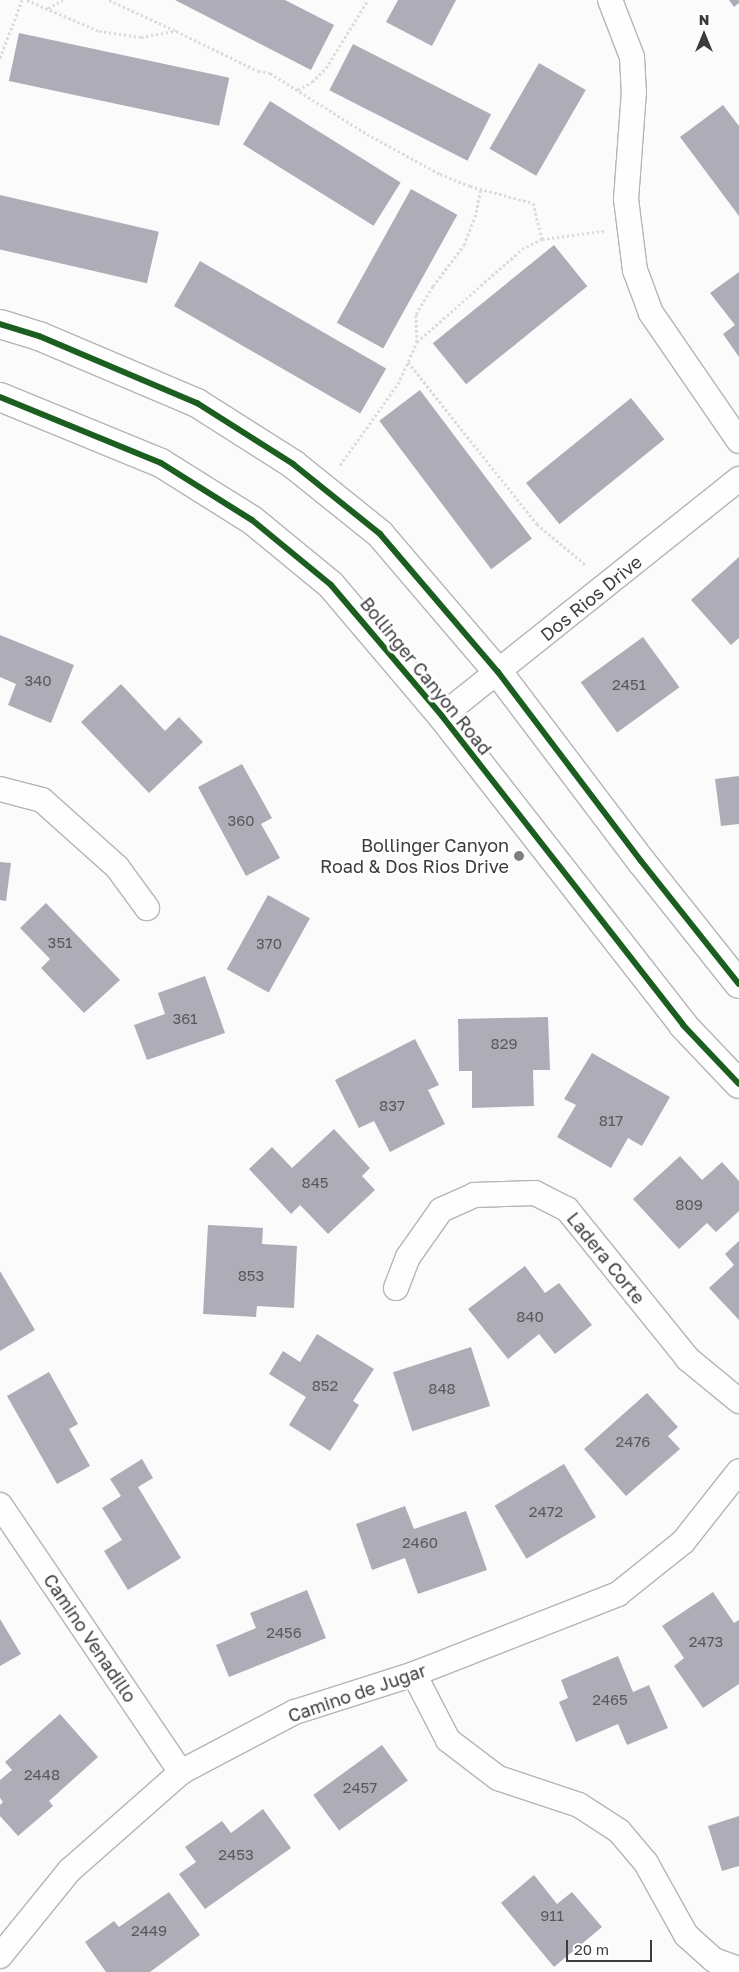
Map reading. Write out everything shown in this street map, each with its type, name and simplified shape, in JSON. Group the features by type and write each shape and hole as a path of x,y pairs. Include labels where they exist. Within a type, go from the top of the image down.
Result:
{"main road":[{"path":"0,324 40,336 197,403 293,464 380,534 498,672 641,861 739,984"},
{"name":"Bollinger Canyon Road","path":"0,397 161,462 252,520 331,585 442,716 683,1025 739,1084"}],"street":[{"path":"610,0 625,32 634,82 626,199 628,227 635,270 651,313 739,441"},
{"name":"Dos Rios Drive","path":"442,716 739,479"},
{"path":"0,789 42,800 117,868 147,908"},
{"name":"Ladera Corte","path":"396,1288 408,1257 441,1210 474,1195 535,1193 567,1209 688,1359 739,1401"},
{"name":"Camino de Jugar","path":"0,1956 70,1870 181,1772 296,1712 414,1674 618,1594 683,1542 739,1471"},
{"name":"Camino Venadillo","path":"0,1505 181,1772"},
{"path":"414,1674 448,1740 498,1778 579,1805 619,1831 646,1863 686,1935 714,1960 739,1969"}],"path":[{"path":"0,58 22,0"},
{"path":"27,0 98,31 141,37 176,31"},
{"path":"47,8 62,0"},
{"path":"109,0 258,71 270,73 423,165 481,189 533,203 542,239"},
{"path":"298,90 312,82 326,68 368,0"},
{"path":"417,342 416,314 432,286 464,245 475,217 481,189"},
{"path":"323,488 384,406 417,342 522,249 542,239 628,227"},
{"path":"408,362 537,524 573,551 608,584"}],"building":[{"path":"175,0 285,0 334,25 311,70"},
{"path":"398,0 456,0 432,46 386,22"},
{"path":"729,0 739,0 739,3 734,7"},
{"path":"19,33 229,78 219,126 9,81"},
{"path":"353,44 491,114 467,161 329,90"},
{"path":"539,63 586,90 536,176 490,149"},
{"path":"270,101 401,183 374,226 243,144"},
{"path":"723,105 739,126 739,216 680,137"},
{"path":"411,189 457,215 383,349 337,323"},
{"path":"0,195 159,232 147,283 0,249"},
{"path":"554,245 587,286 466,384 433,343"},
{"path":"200,261 386,368 360,414 174,306"},
{"path":"739,272 739,357 723,334 735,325 710,293"},
{"path":"420,390 532,539 491,569 379,421"},
{"path":"631,398 664,439 559,524 526,483"},
{"path":"739,557 739,638 731,645 691,600"},
{"path":"0,635 74,665 51,723 8,705 16,684 0,677"},
{"path":"643,637 679,687 617,732 581,682"},
{"path":"121,684 165,731 179,717 203,742 149,793 81,722"},
{"path":"242,764 272,818 261,824 280,858 246,876 198,787"},
{"path":"739,776 739,824 721,826 715,779"},
{"path":"0,862 11,863 6,901 0,900"},
{"path":"268,895 310,918 269,993 227,969"},
{"path":"46,903 120,980 84,1013 41,968 50,959 20,928"},
{"path":"205,976 225,1033 147,1060 134,1025 165,1014 158,993"},
{"path":"548,1017 550,1070 533,1070 534,1106 472,1108 472,1071 459,1071 458,1019"},
{"path":"415,1039 439,1085 428,1090 445,1124 390,1152 374,1121 359,1128 335,1080"},
{"path":"592,1053 670,1097 642,1146 628,1138 611,1168 557,1137 576,1105 564,1099"},
{"path":"334,1129 370,1168 362,1176 375,1190 328,1234 300,1205 291,1214 249,1169 272,1147 292,1168"},
{"path":"680,1156 702,1180 722,1162 739,1181 739,1211 716,1232 707,1223 679,1249 633,1199"},
{"path":"208,1225 263,1228 262,1244 297,1246 294,1308 257,1306 256,1317 203,1314"},
{"path":"739,1241 739,1320 709,1288 734,1265 725,1254"},
{"path":"525,1266 545,1293 559,1283 592,1325 555,1354 539,1334 508,1359 468,1309"},
{"path":"0,1271 35,1330 0,1351"},
{"path":"317,1334 374,1369 353,1401 359,1405 330,1451 289,1425 306,1397 269,1374 283,1351 300,1362"},
{"path":"471,1347 490,1406 412,1431 393,1372"},
{"path":"49,1372 78,1424 69,1429 90,1466 57,1484 7,1396"},
{"path":"647,1393 678,1427 668,1436 680,1449 626,1496 584,1449"},
{"path":"142,1459 153,1478 138,1487 181,1558 128,1590 104,1551 122,1540 102,1508 121,1496 110,1479"},
{"path":"564,1464 596,1517 527,1559 495,1506"},
{"path":"405,1506 414,1529 466,1511 487,1570 418,1594 405,1558 372,1570 356,1524"},
{"path":"307,1590 326,1638 229,1677 216,1645 256,1628 250,1613"},
{"path":"713,1592 734,1623 739,1620 739,1684 703,1708 674,1666 684,1658 662,1626"},
{"path":"0,1619 21,1654 0,1666"},
{"path":"618,1656 633,1692 649,1685 668,1728 627,1745 618,1724 576,1742 559,1702 568,1698 561,1680"},
{"path":"60,1714 98,1757 49,1801 53,1806 18,1836 0,1816 0,1805 3,1802 0,1798 0,1780 12,1770 5,1762"},
{"path":"382,1745 408,1781 339,1831 313,1795"},
{"path":"263,1809 291,1848 205,1909 179,1874 196,1862 185,1847 222,1821 231,1833"},
{"path":"739,1816 739,1866 722,1871 708,1826"},
{"path":"534,1875 557,1904 572,1892 602,1927 554,1967 501,1903"},
{"path":"169,1892 200,1935 150,1972 106,1972 85,1942 114,1921 119,1927"}],"cycle path":[{"path":"0,324 39,336 197,403 293,464 380,534 498,672 641,861 739,984"},
{"path":"0,397 161,463 252,520 331,585 442,716 683,1025 739,1084"}],"place":[{"name":"Bollinger Canyon Road & Dos Rios Drive","path":"519,856"}]}
